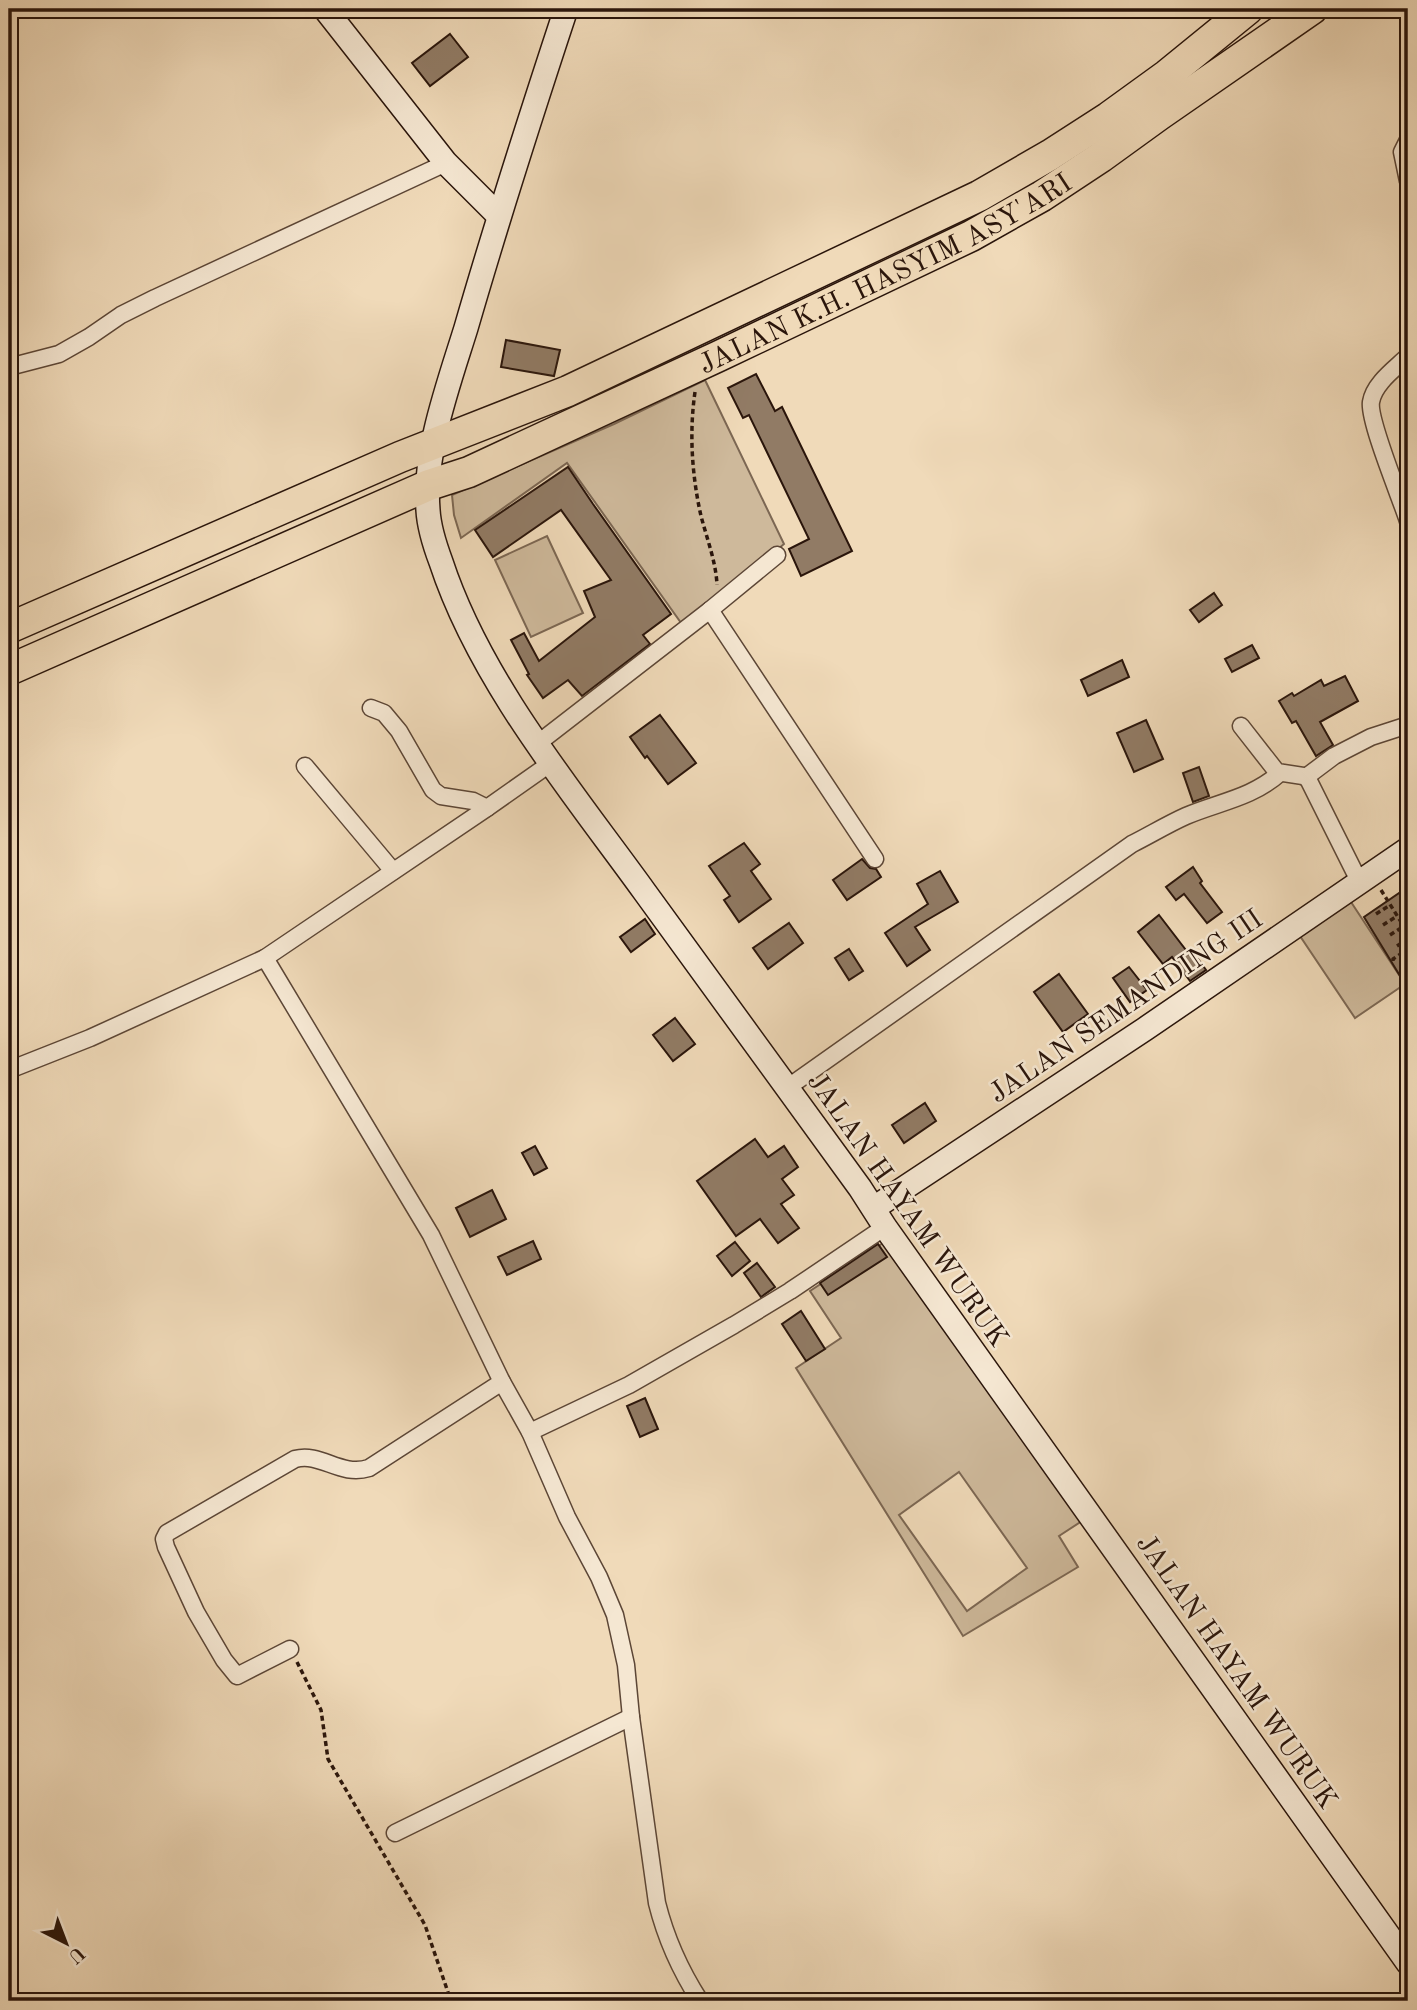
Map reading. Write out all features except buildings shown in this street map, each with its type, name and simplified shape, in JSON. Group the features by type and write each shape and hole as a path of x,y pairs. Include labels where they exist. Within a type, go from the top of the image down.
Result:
{"highway":[{"name":"JALAN K.H. HASYIM ASY'ARI","path":"431,463 579,386 979,196 1050,155 1108,117 1167,75 1248,9"},
{"name":"JALAN K.H. HASYIM ASY'ARI","path":"431,463 469,472 971,236 1042,196 1101,157 1312,9"},
{"path":"9,628 431,463"},
{"path":"9,670 431,463"}],"main road":[{"path":"325,9 446,163 499,216"},
{"name":"JALAN HAYAM WURUK","path":"566,9 499,216 447,390 431,463 428,513 446,581 472,639 537,744 880,1217 1408,1963"},
{"name":"JALAN SEMANDING III","path":"880,1217 1145,1029 1408,849"}],"street":[{"path":"1408,140 1402,152 1408,181"},
{"path":"9,367 59,354 121,315 155,298 446,163"},
{"path":"1408,356 1375,390 1370,403 1375,426 1408,521"},
{"path":"537,744 777,555"},
{"path":"710,610 875,859"},
{"path":"371,708 384,713 399,731 433,790 441,796 473,801 487,808"},
{"path":"1241,726 1272,768 1280,773 1306,777 1334,756 1371,737 1408,725"},
{"path":"9,1070 90,1038 265,958 551,763"},
{"path":"305,766 393,871"},
{"path":"787,1088 1132,844 1188,816 1227,803 1269,783 1280,773"},
{"path":"1306,777 1359,881"},
{"path":"265,958 431,1235 502,1382 530,1432 567,1517 615,1615 626,1665 657,1903 663,1927 682,1973 700,2001"},
{"path":"530,1432 629,1385 790,1291 880,1217"},
{"path":"290,1649 237,1676 224,1660 190,1601 166,1547 164,1539 167,1533 295,1459 304,1457 346,1470 360,1471 369,1468 502,1382"},
{"path":"395,1833 631,1717"}],"path":[{"path":"699,366 694,400 692,459 696,492 717,583 710,610"},
{"path":"1376,914 1389,902 1408,933"},
{"path":"1383,925 1397,916"},
{"path":"1390,935 1404,926"},
{"path":"1397,946 1408,939"},
{"path":"1394,961 1393,959 1408,949"},
{"path":"290,1649 321,1710 328,1759 425,1925 451,2001"}],"shaded area":[{"path":"705,380 784,544 684,627 567,463 461,538 454,515 452,495 614,424"},
{"path":"547,536 583,613 531,637 495,560"},
{"path":"1351,902 1405,984 1355,1018 1300,936"},
{"path":"889,1239 1085,1519 1059,1536 1078,1567 963,1636 796,1368 841,1338 810,1291","holes":["959,1472 1027,1568 967,1611 899,1515"]}]}
